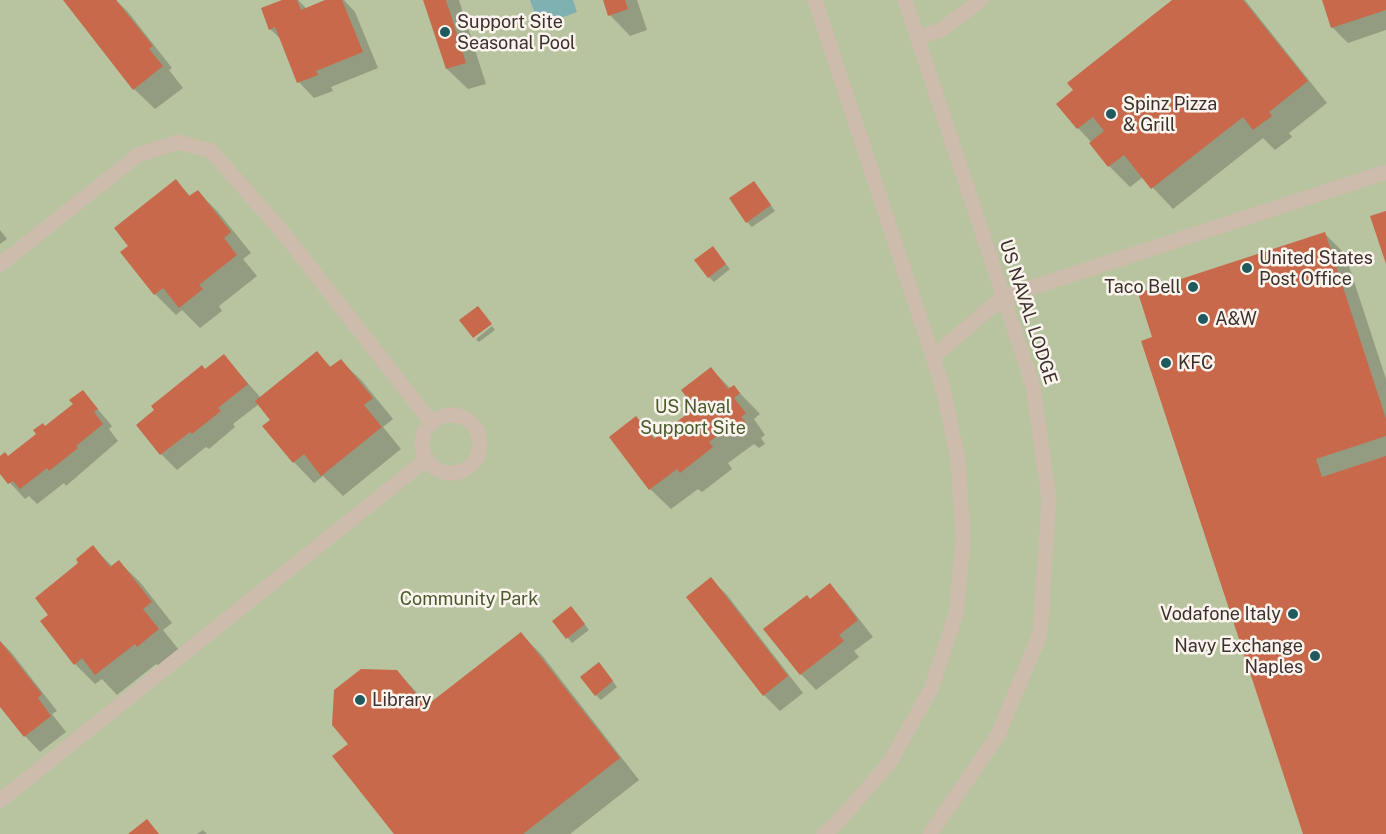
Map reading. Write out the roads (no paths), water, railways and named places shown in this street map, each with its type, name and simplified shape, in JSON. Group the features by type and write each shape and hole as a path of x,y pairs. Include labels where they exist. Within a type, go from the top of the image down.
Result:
{"street":[{"path":"814,0 943,388 958,460 963,539 956,614 931,689 890,762 836,824 824,834"},
{"name":"US NAVAL LODGE","path":"905,0 1033,386 1049,499 1040,634 998,735 930,834"},
{"path":"917,38 941,30 981,0"},
{"path":"0,266 138,154 178,142 211,151 280,229 432,423"},
{"path":"933,357 1004,297 1386,172"},
{"path":"447,416 465,418 477,431 480,448 478,457 473,464 457,473 440,471 427,459 422,444 427,429 432,423 447,416"},
{"path":"0,801 427,459"}],"water":[{"path":"530,0 573,0 577,12 539,26"}],"place":[{"name":"Support Site Seasonal Pool","path":"445,32"},
{"name":"Spinz Pizza & Grill","path":"1111,114"},
{"name":"United States Post Office","path":"1247,268"},
{"name":"Taco Bell","path":"1193,287"},
{"name":"A&W","path":"1203,319"},
{"name":"KFC","path":"1166,363"},
{"name":"Vodafone Italy","path":"1293,614"},
{"name":"Navy Exchange Naples","path":"1315,656"},
{"name":"Library","path":"360,700"}],"park label":[{"name":"US Naval Support Site","path":"693,417"},
{"name":"Community Park","path":"469,599"}]}
